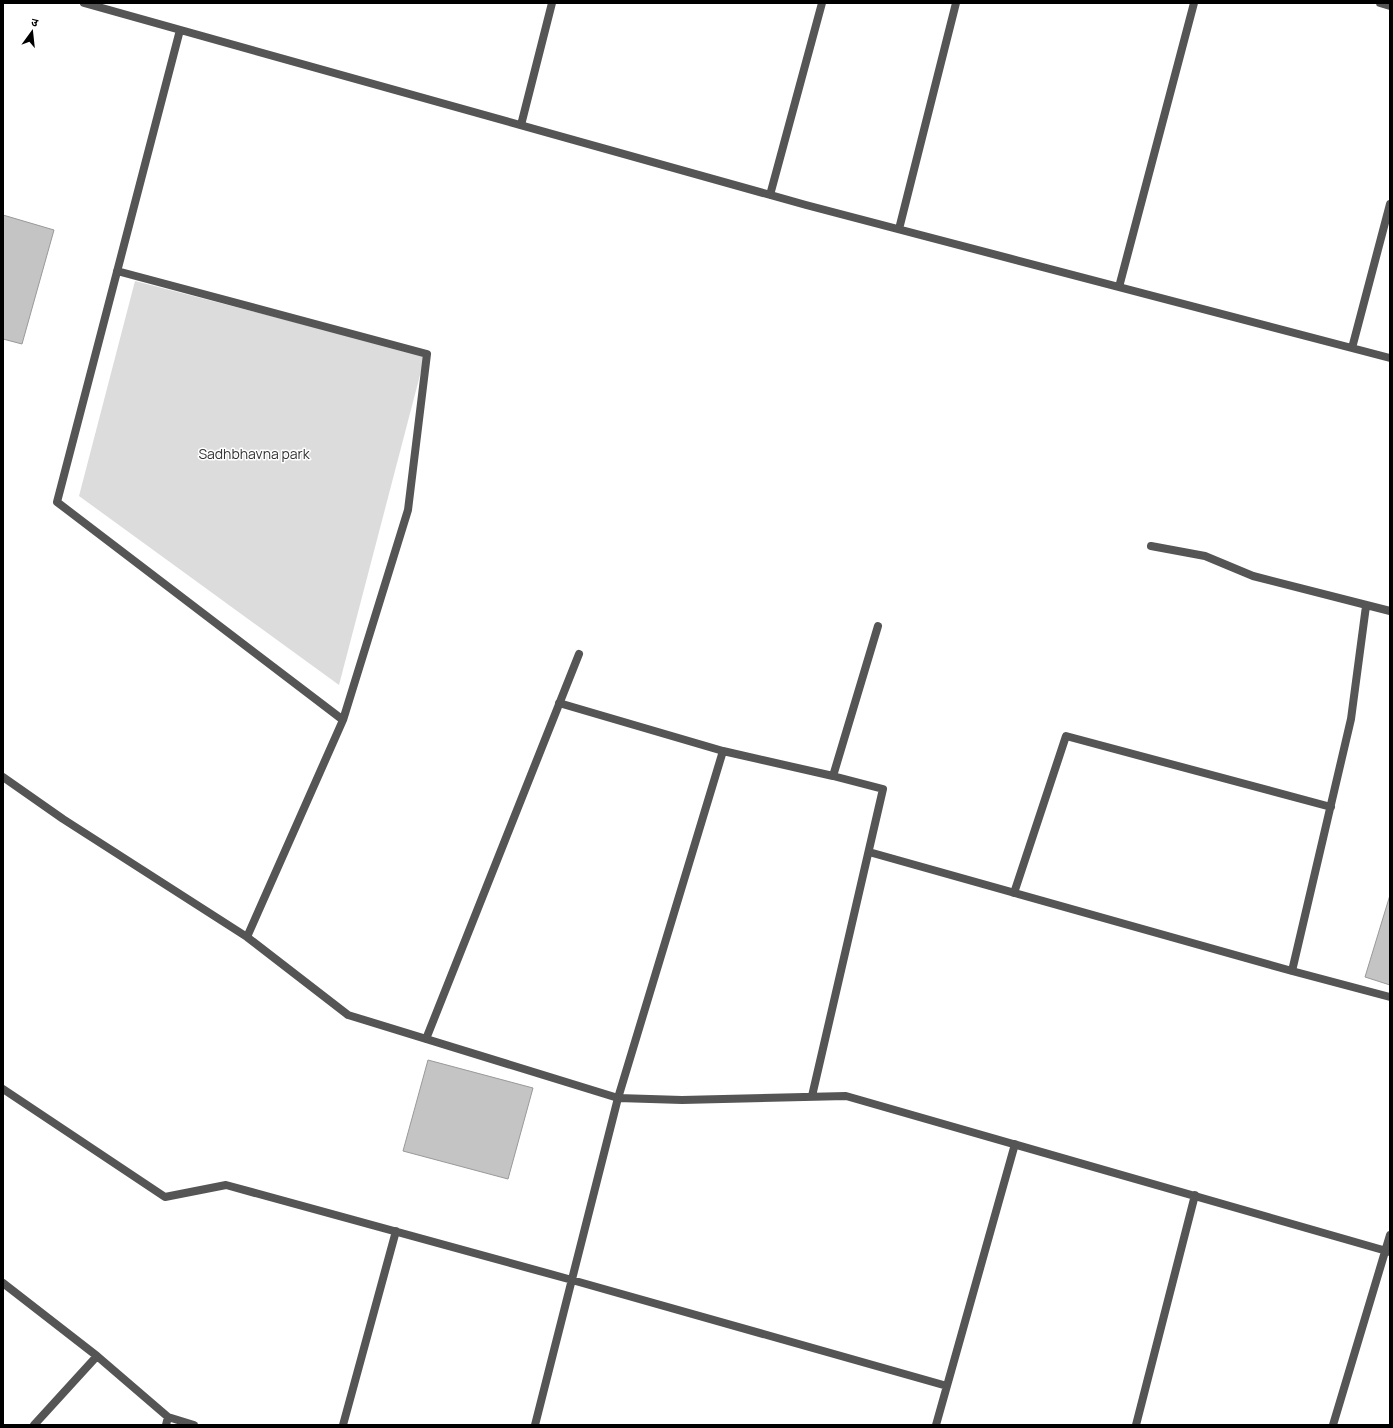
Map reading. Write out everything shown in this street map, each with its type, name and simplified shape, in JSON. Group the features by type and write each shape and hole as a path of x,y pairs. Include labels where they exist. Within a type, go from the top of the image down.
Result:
{"street":[{"path":"84,3 770,195 1390,358"},
{"path":"521,125 552,3"},
{"path":"770,195 822,3"},
{"path":"900,229 956,3"},
{"path":"1119,287 1194,3"},
{"path":"1380,3 1390,6"},
{"path":"180,30 57,502 343,720"},
{"path":"1352,348 1390,204"},
{"path":"117,271 427,354 408,510 343,720 248,937"},
{"path":"1151,546 1205,556 1253,576 1390,611"},
{"path":"1292,971 1351,719 1366,606"},
{"path":"833,776 878,626"},
{"path":"426,1039 579,654"},
{"path":"559,703 723,751 883,789 812,1096"},
{"path":"1014,892 1066,736 1330,807"},
{"path":"535,1425 618,1098 723,751"},
{"path":"3,777 63,819 248,937 348,1015 618,1098 682,1100 846,1096 1388,1251"},
{"path":"869,852 1292,971 1390,997"},
{"path":"3,1089 165,1196 226,1185 572,1280 947,1386"},
{"path":"936,1425 1015,1144"},
{"path":"1136,1425 1195,1195"},
{"path":"343,1425 396,1232"},
{"path":"1333,1425 1388,1251 1390,1235"},
{"path":"3,1283 97,1356 167,1421 194,1425"},
{"path":"34,1425 97,1356"}],"green space":[{"name":"Sadhbhavna park","path":"135,281 425,356 339,685 79,496"}],"building":[{"path":"3,215 54,230 22,344 3,339"},
{"path":"1390,895 1390,985 1365,977"},
{"path":"428,1060 533,1088 508,1179 403,1151"}]}
